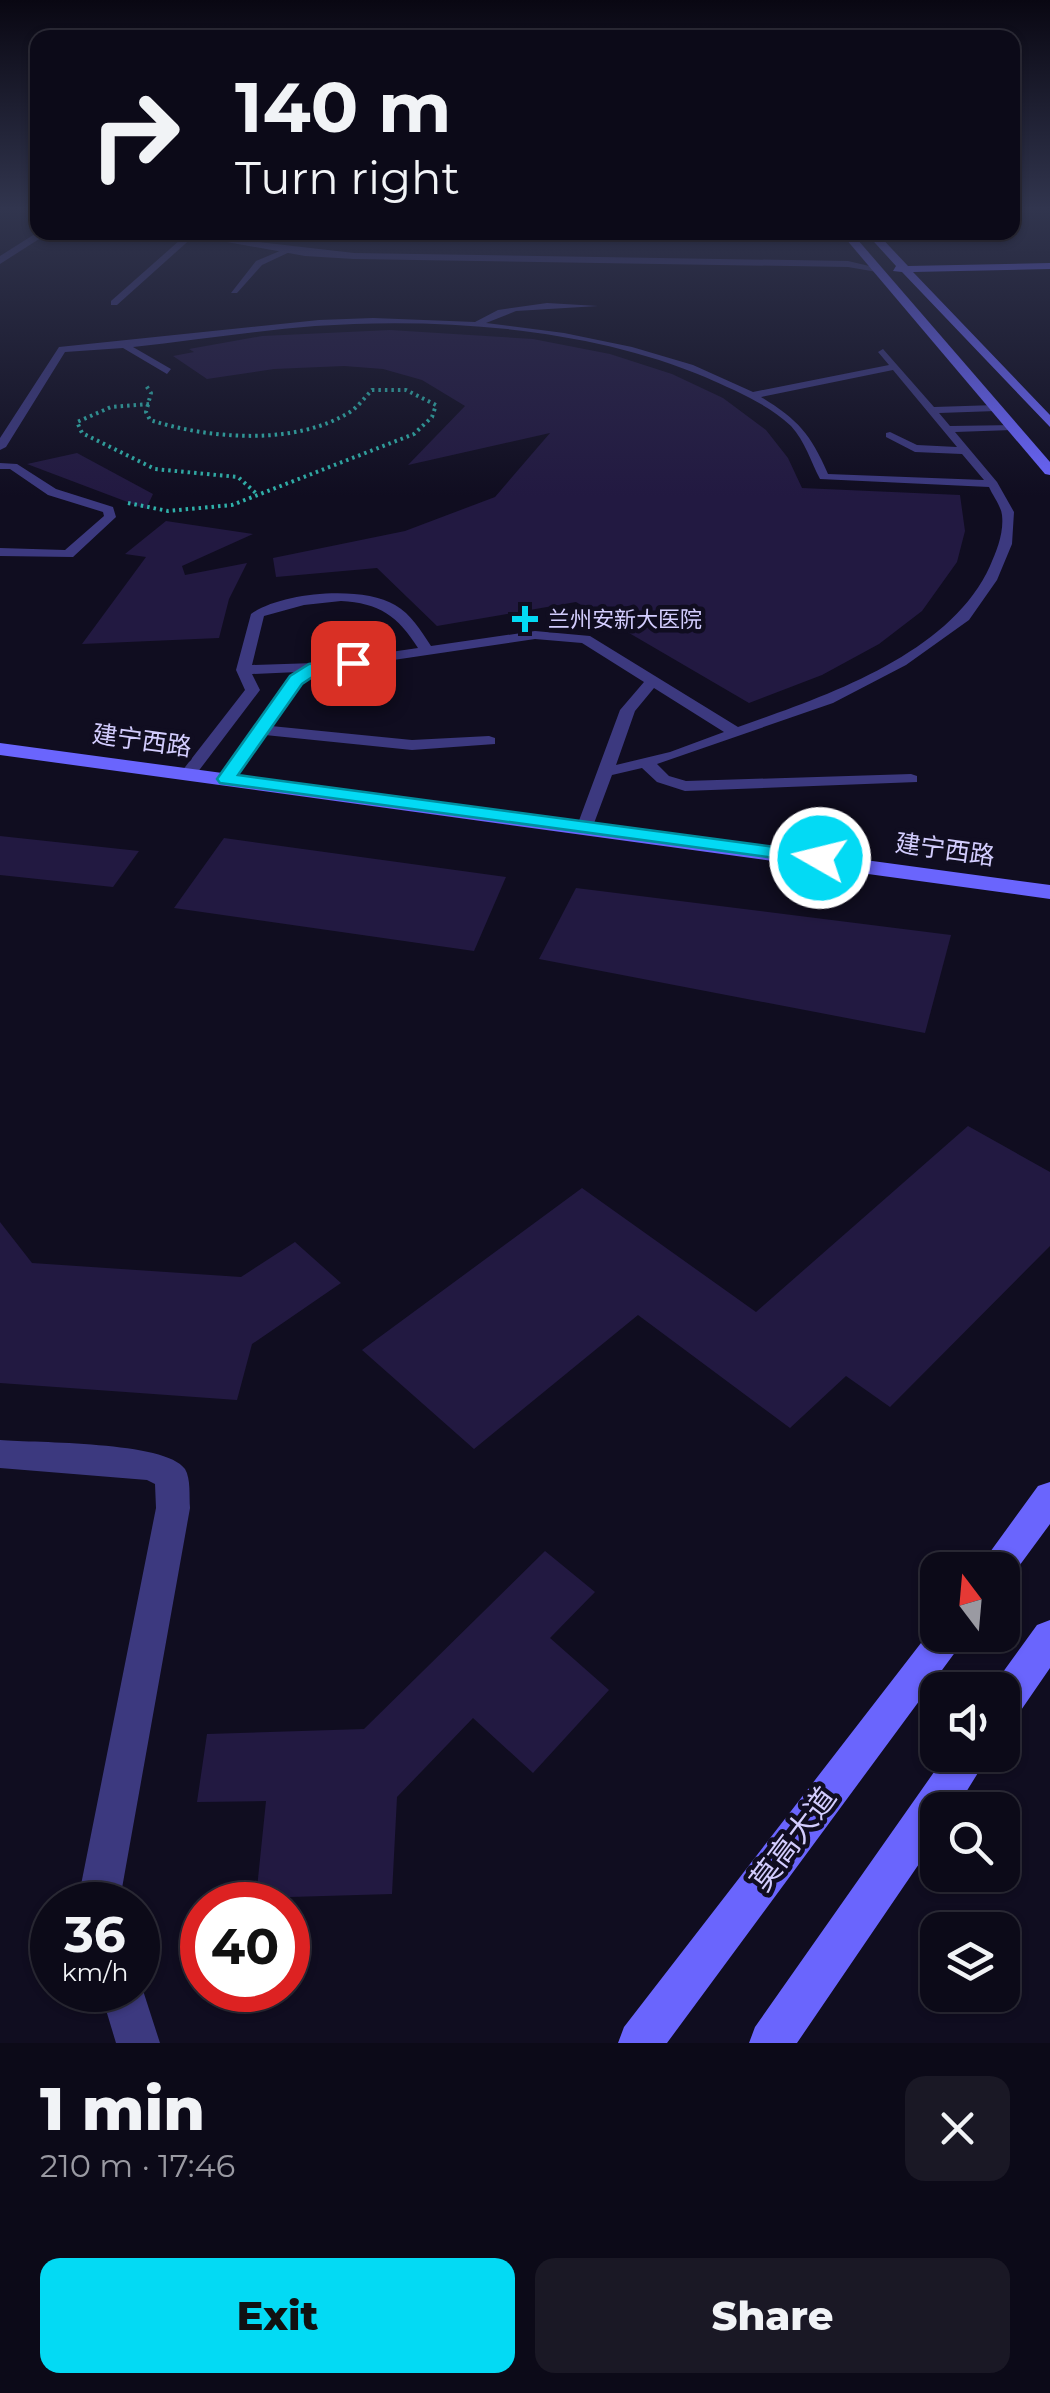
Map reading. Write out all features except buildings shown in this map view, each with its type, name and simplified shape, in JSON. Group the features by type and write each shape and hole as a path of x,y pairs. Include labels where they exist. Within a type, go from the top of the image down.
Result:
{"main road":[{"path":"909,305 1050,472"},
{"path":"940,305 1046,415"},
{"name":"建宁西路","path":"0,749 1050,892"},
{"path":"1008,1552 1050,1496"},
{"path":"1020,1680 1050,1637"},
{"name":"莫高大道","path":"640,2043 933,1652"},
{"path":"772,2043 957,1772"}],"street":[{"path":"0,1454 152,1466 172,1476 174,1508 102,1882"},
{"path":"129,2012 138,2043"}],"lane":[{"path":"476,326 498,312 521,308 593,306"},
{"path":"0,447 62,349 127,347 322,323 476,326 553,334 636,351 716,378 753,395 792,421 810,446 824,477 993,484"},
{"path":"127,347 167,371"},
{"path":"605,772 737,733 828,700 901,662 964,617 990,580 1006,544 1008,512 993,484 883,352"},
{"path":"753,395 895,367"},
{"path":"931,410 996,408"},
{"path":"948,430 1012,427"},
{"path":"890,435 899,444 918,449 965,451"},
{"path":"0,466 14,466 52,492 109,510 110,517 68,554 0,552"},
{"path":"188,774 253,690 243,670 258,614 290,602 372,601 390,607 428,653"},
{"path":"243,670 315,668 535,635 568,635 584,639 737,733"},
{"path":"226,779 296,680 315,668"},
{"path":"585,826 628,710 651,682"},
{"path":"260,730 412,745 489,741"},
{"path":"644,762 663,779 684,786 911,778"}],"path":[{"path":"104,348 102,360 147,386 151,393 150,420 163,426 241,434 279,431 352,411 372,390 406,388 421,393 436,405 432,417 414,434 232,505 168,512 123,502"},
{"path":"148,404 92,410 77,422 82,433 155,469 238,477 258,494"}],"place":[{"name":"兰州安新大医院","path":"525,619"}],"route":[{"path":"353,663 315,668 296,680 226,779 820,858"}]}
